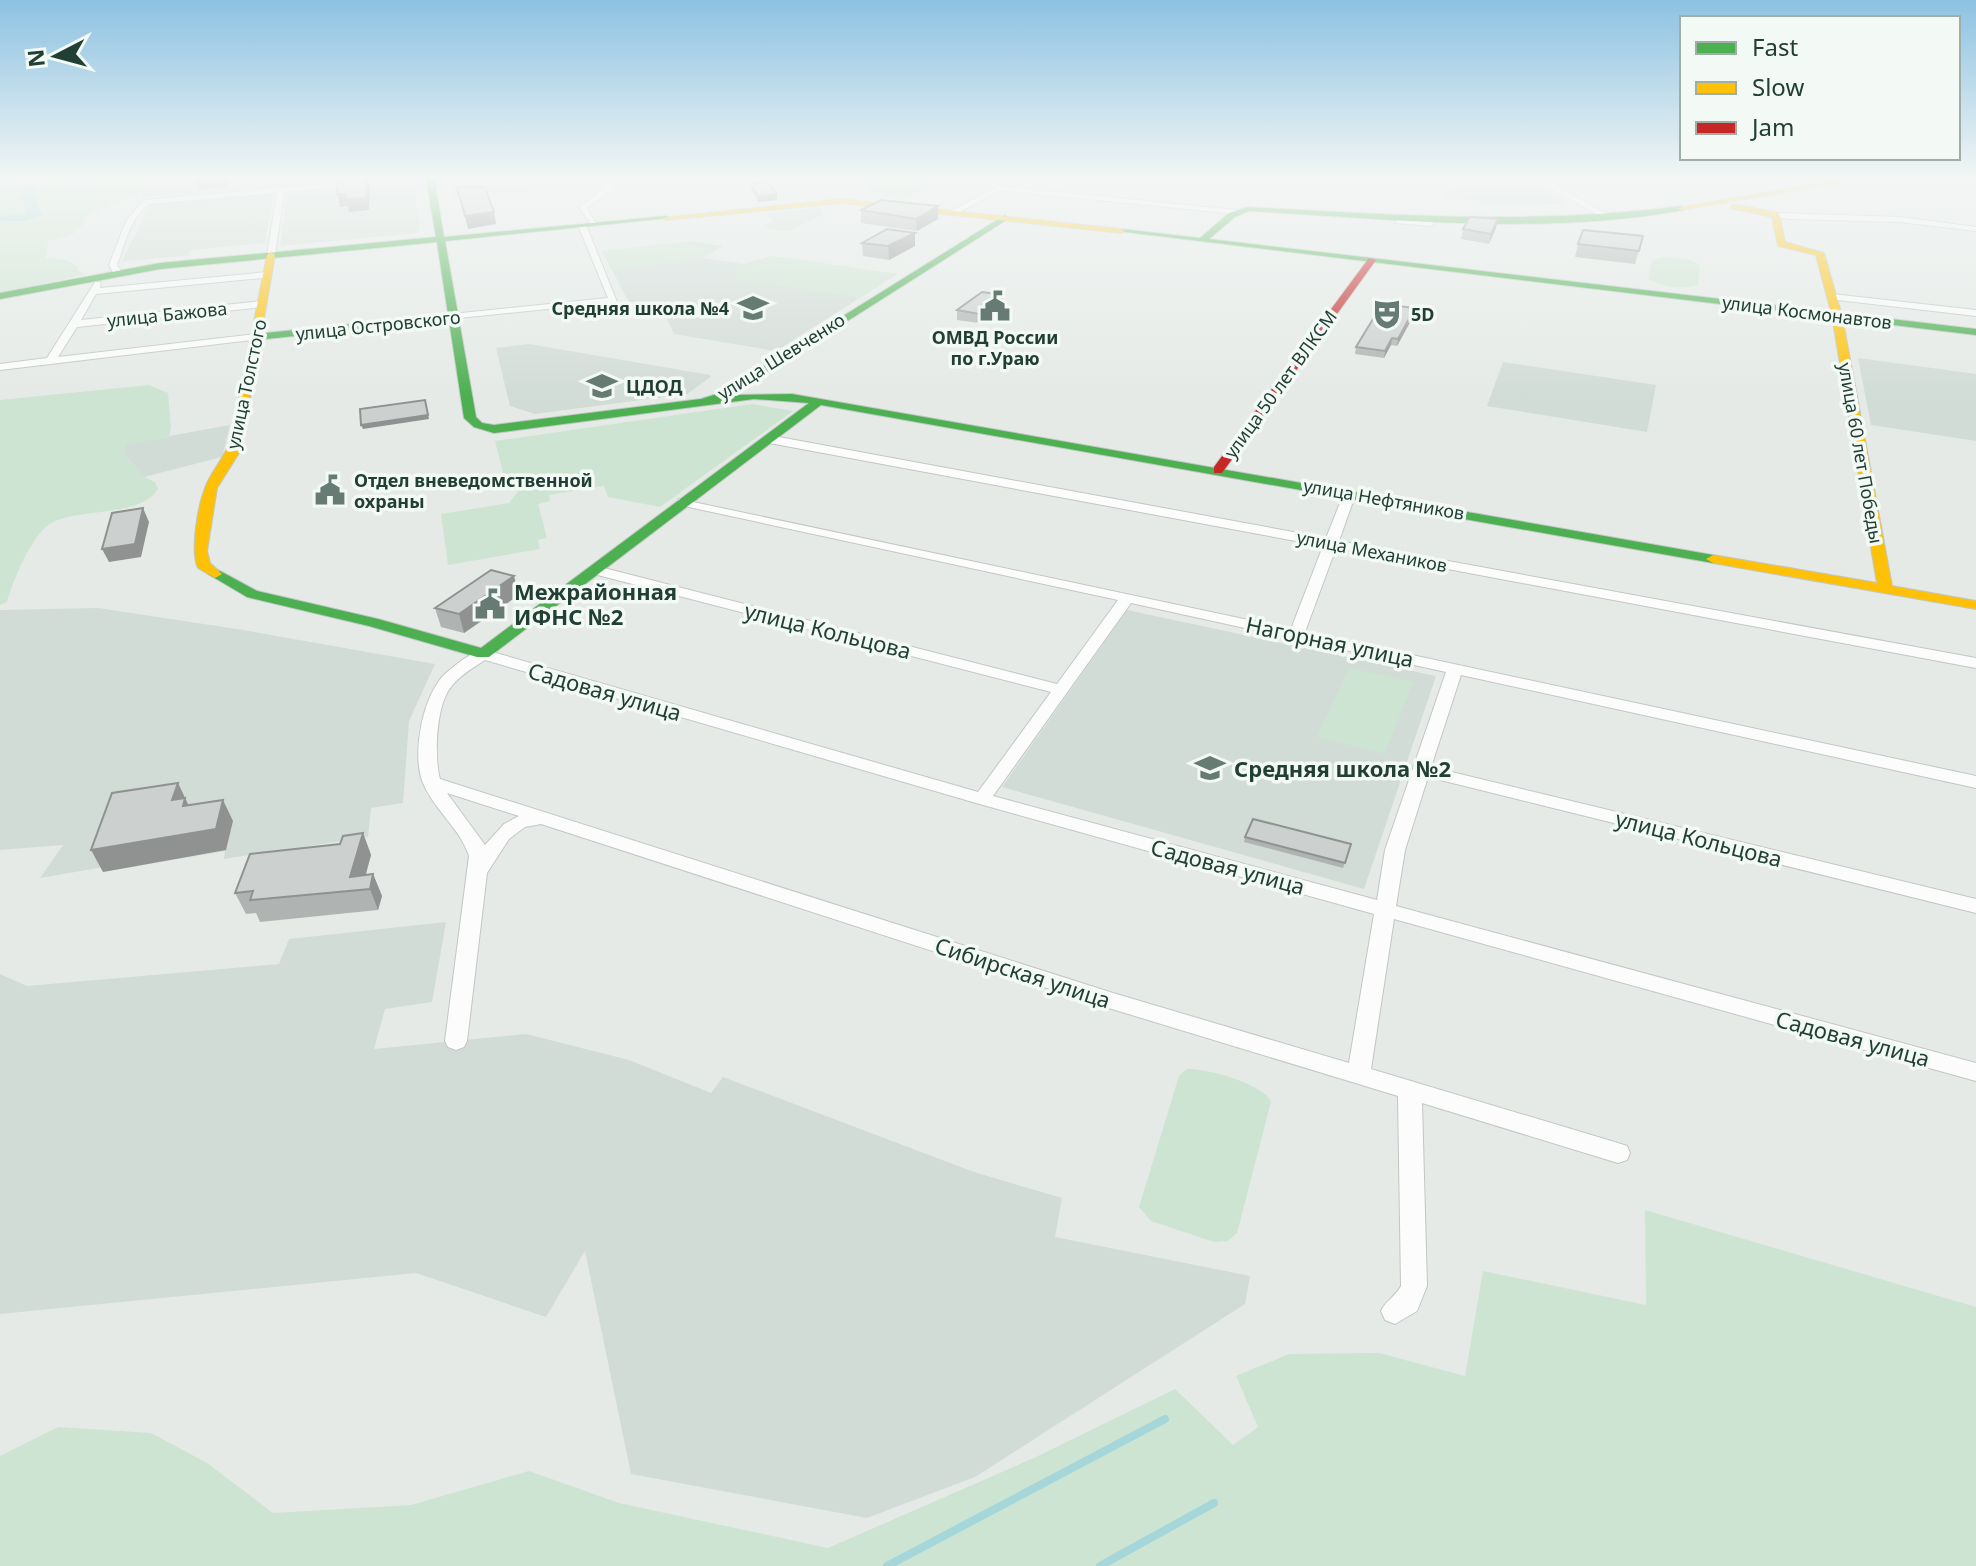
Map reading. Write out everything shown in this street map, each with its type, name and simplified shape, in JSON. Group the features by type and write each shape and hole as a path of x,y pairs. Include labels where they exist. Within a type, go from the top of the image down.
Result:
{"main road":[{"path":"0,296 117,272 323,250"},
{"path":"441,250 452,317"},
{"name":"улица Шевченко","path":"452,317 470,418 484,428 504,429 703,402 724,395 953,250"},
{"name":"улица Космонавтов","path":"1288,250 1976,332"},
{"name":"улица 60 лет Победы","path":"1806,250 1820,253 1837,316 1885,589"},
{"name":"улица Толстого","path":"271,255 235,448 211,488 200,551 203,565 227,583 252,594 373,622 483,654"},
{"name":"улица 50 лет ВЛКСМ","path":"1218,470 1372,260"},
{"name":"улица Островского","path":"256,337 452,317"},
{"name":"улица Нефтяников","path":"758,373 756,381 761,387 818,402 1976,605"},
{"name":"улица Нефтяников","path":"703,402 754,396 792,397"},
{"path":"483,654 818,402"}],"street":[{"path":"117,272 113,265 119,250"},
{"name":"улица Толстого","path":"271,255 272,250"},
{"name":"улица Островского","path":"452,317 614,300 596,250"},
{"path":"51,360 95,288 268,275"},
{"path":"1832,297 1976,313"},
{"name":"улица Бажова","path":"73,324 262,304"},
{"name":"улица Островского","path":"0,367 256,337"},
{"name":"улица Механиков","path":"768,439 1976,663"},
{"path":"1297,634 1350,493"},
{"name":"Нагорная улица","path":"684,502 1976,782"},
{"name":"улица Кольцова","path":"595,570 1061,690"},
{"path":"982,799 1127,598"},
{"path":"456,1041 479,870 476,847 431,782 428,756 438,692 448,680 483,654"},
{"name":"Садовая улица","path":"483,654 982,799 1976,1072"},
{"path":"1358,1077 1383,908 1395,850 1455,669"},
{"name":"улица Кольцова","path":"1422,770 1976,906"},
{"name":"Сибирская улица","path":"431,782 1358,1077 1618,1153"},
{"path":"479,870 497,839 509,827 523,820 546,819"},
{"path":"1395,1311 1407,1302 1414,1286 1410,1092"}],"shaded area":[{"path":"127,250 190,250 188,256 122,261"},
{"name":"Средняя школа №4","path":"716,250 702,258 744,264 772,256 897,274 776,351 674,334 659,302 629,302 602,251"},
{"name":"ЦДОД","path":"529,344 711,377 687,394 535,414 510,406 496,348"},
{"path":"1858,358 1976,374 1976,441 1871,425"},
{"path":"1503,362 1656,385 1647,432 1487,406"},
{"path":"230,425 222,457 144,477 124,453 125,444"},
{"path":"98,608 435,664 409,721 403,803 371,808 368,837 224,859 225,851 104,872 104,867 40,878 63,845 0,850 0,610"},
{"name":"Средняя школа №2","path":"1127,610 1436,676 1364,889 1002,787"},
{"path":"446,922 432,1002 385,1009 374,1049 526,1034 629,1060 711,1093 723,1077 974,1172 1062,1198 1055,1237 1250,1276 1245,1304 975,1477 867,1518 631,1474 585,1251 546,1317 416,1273 0,1314 0,974 27,986 279,964 289,939"}],"green space":[{"path":"0,250 47,250 46,258 66,260 86,274 0,294"},
{"path":"715,250 698,259 612,270 602,251"},
{"path":"772,256 897,274 860,298 726,278"},
{"path":"1662,257 1691,260 1700,266 1698,285 1673,287 1648,279 1652,261"},
{"path":"149,385 168,393 171,428 168,438 125,444 124,453 144,477 155,482 158,489 138,504 53,522 38,536 24,558 7,602 0,605 0,400"},
{"path":"752,404 793,411 660,507 608,497 604,486 549,495 550,501 538,504 547,538 538,540 540,549 448,565 441,514 509,503 518,491 503,473 495,441"},
{"path":"1349,668 1413,682 1385,754 1317,737"},
{"path":"1187,1069 1208,1071 1247,1083 1271,1102 1237,1233 1228,1241 1214,1242 1151,1221 1139,1207 1179,1076"},
{"path":"1645,1210 1976,1307 1976,1566 0,1566 0,1456 58,1427 151,1433 207,1463 273,1513 411,1505 529,1471 619,1503 828,1548 1036,1457 1175,1389 1233,1445 1258,1427 1236,1376 1289,1354 1379,1353 1465,1376 1483,1271 1646,1305"}],"building":[{"path":"982,292 1003,295 979,314 957,310"},
{"path":"1382,304 1415,308 1398,339 1392,338 1385,351 1356,347"},
{"path":"425,400 428,415 361,425 360,409"},
{"path":"143,508 135,544 102,549 112,513"},
{"path":"491,570 514,576 459,614 435,608"},
{"path":"178,783 172,800 185,798 183,806 223,800 216,829 91,850 112,793"},
{"path":"1253,819 1351,844 1345,863 1245,837"},
{"path":"363,833 350,877 373,874 370,889 250,900 253,891 235,893 250,854 340,844 343,836"}],"waterway":[{"path":"887,1566 1165,1419"},
{"path":"1100,1566 1214,1503"}],"traffic: fast":[{"path":"0,296 160,266 328,250"},
{"path":"442,250 470,418 478,425 494,429 703,402 724,395 953,250"},
{"path":"1283,250 1976,332"},
{"path":"256,337 452,317"},
{"path":"703,402 754,396 792,397 1713,559"},
{"path":"215,574 252,594 373,622 483,654 818,402"}],"traffic: slow":[{"path":"1807,250 1820,253 1837,316 1885,589"},
{"path":"215,574 203,565 200,551 211,488 233,453 237,439 271,255"},
{"path":"1713,559 1976,605"}],"traffic: jam":[{"path":"1218,470 1372,260"}],"place":[{"name":"ОМВД России по г.Ураю","path":"995,306"},
{"name":"Средняя школа №4","path":"753,308"},
{"name":"5D","path":"1387,314"},
{"name":"ЦДОД","path":"602,386"},
{"name":"Отдел вневедомственной охраны","path":"330,490"},
{"name":"Межрайонная ИФНС №2","path":"490,604"},
{"name":"Средняя школа №2","path":"1210,768"}]}
